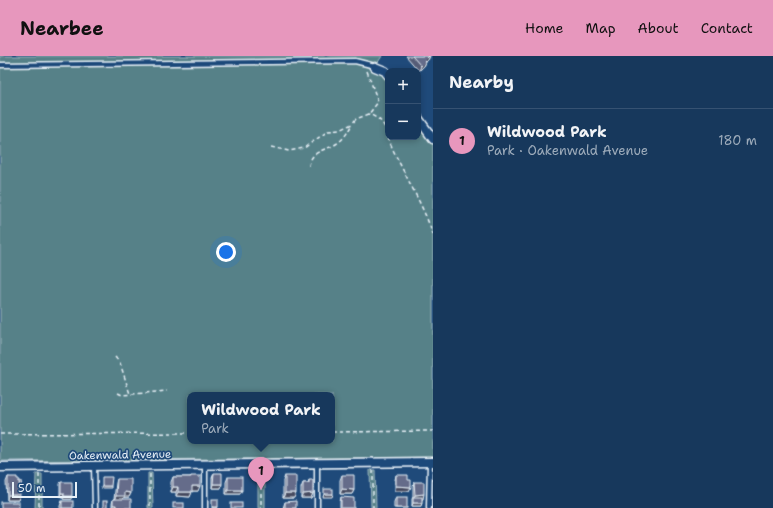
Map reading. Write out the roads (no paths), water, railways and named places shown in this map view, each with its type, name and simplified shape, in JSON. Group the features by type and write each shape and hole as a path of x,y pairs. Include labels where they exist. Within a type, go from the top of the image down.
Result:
{"street":[{"path":"371,65 385,71"},
{"path":"421,122 433,140"},
{"name":"Oakenwald Avenue","path":"0,467 431,462"}],"lane":[{"path":"0,65 356,61 371,65"},
{"path":"430,508 431,462"},
{"path":"317,464 317,508"},
{"path":"205,465 205,508"},
{"path":"94,466 95,508"}],"place":[{"name":"Wildwood Park","path":"261,490"}]}
